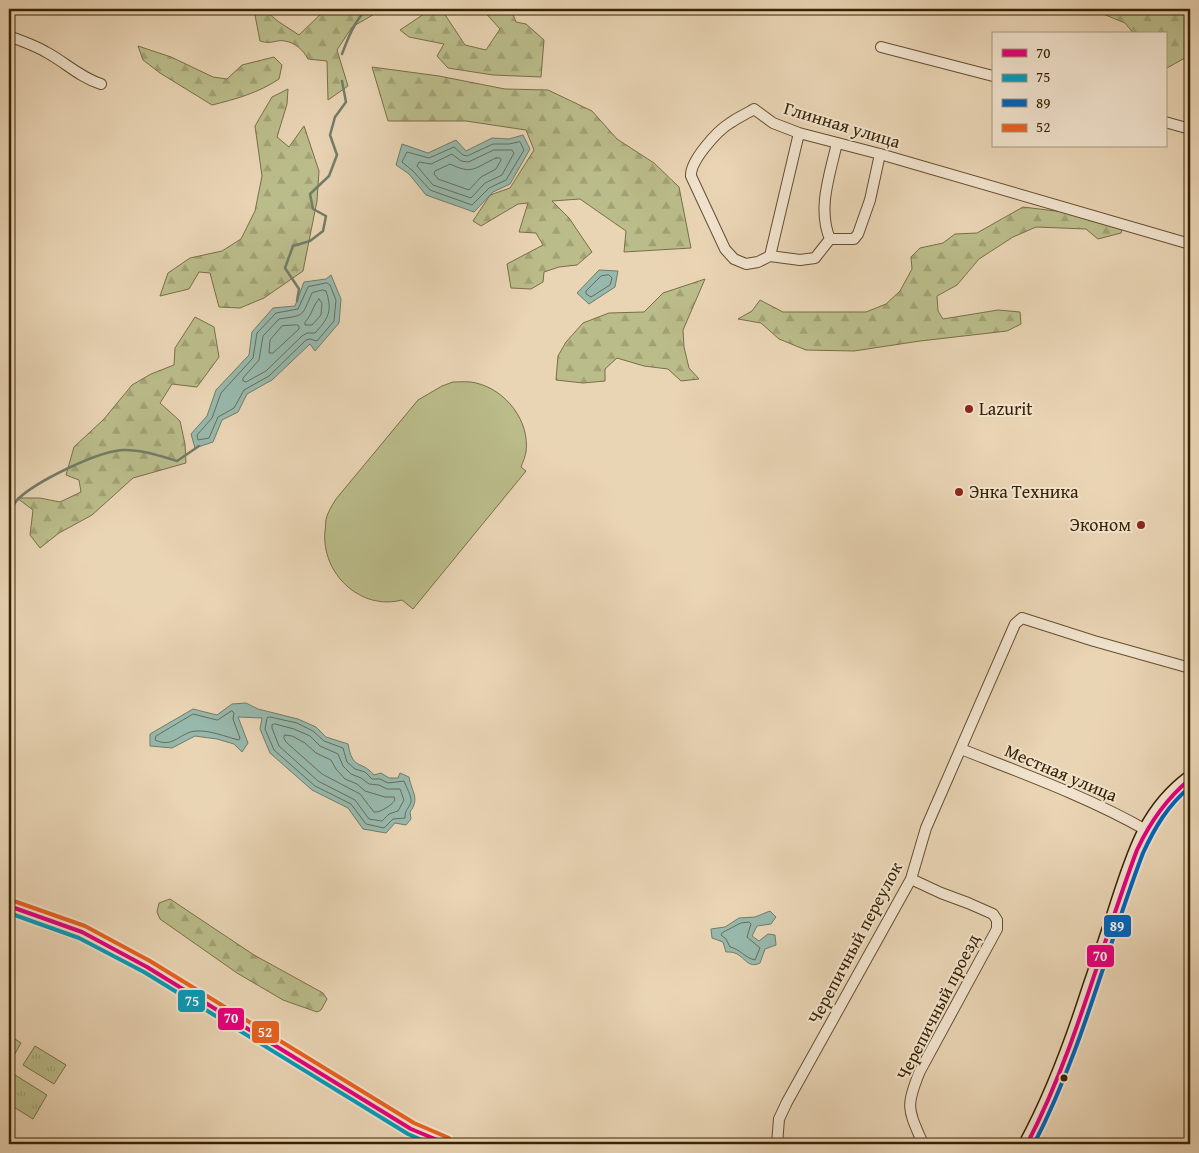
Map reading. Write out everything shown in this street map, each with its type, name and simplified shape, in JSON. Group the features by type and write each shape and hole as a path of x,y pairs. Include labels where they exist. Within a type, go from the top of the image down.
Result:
{"main road":[{"path":"1027,1144 1059,1074 1087,999 1132,862 1146,830 1169,798 1190,780"}],"street":[{"path":"9,36 47,52 87,80 101,84"},
{"path":"881,46 992,76"},
{"name":"Глинная улица","path":"835,239 815,258 800,260 770,256 758,262 746,264 734,259 725,249 690,176 690,169 712,139 729,123 754,109 773,123 800,133 880,154 1190,244"},
{"path":"1166,122 1190,129"},
{"path":"770,256 800,133"},
{"path":"837,143 825,194 826,229 835,239 854,239 858,234 870,200 880,154"},
{"name":"Черепичный переулок","path":"777,1144 779,1119 911,879 926,828 1015,624 1022,618 1094,641 1190,668"},
{"name":"Местная улица","path":"961,749 1113,812 1146,830"},
{"name":"Черепичный проезд","path":"911,879 993,914 997,920 997,929 933,1046 912,1090 909,1101 910,1112 923,1144"},
{"path":"9,906 82,932 121,952 411,1129 446,1144"},
{"path":"940,1144 960,1144"}],"green space":[{"path":"252,9 263,9 299,35 326,9 383,9 352,27 337,50 348,86 328,100 327,61 308,59 299,47 293,43 260,41 254,10"},
{"path":"482,9 511,9 516,22 526,24 544,40 541,77 493,75 448,68 437,56 444,44 409,37 400,30 427,12 442,10 465,45 486,50 500,29"},
{"path":"1091,9 1145,9 1190,15 1190,61 1185,58 1166,68 1166,32 1132,32 1125,23"},
{"path":"138,46 171,57 213,77 227,79 242,65 274,57 282,65 279,79 271,84 247,95 212,105 160,73 143,60"},
{"path":"372,67 439,76 505,89 548,90 592,111 617,139 654,163 679,187 691,248 624,252 626,231 580,199 552,201 569,218 592,252 577,265 559,267 544,272 543,282 531,289 511,288 507,264 543,245 536,233 519,232 528,203 518,204 481,226 473,221 490,195 510,188 534,150 526,130 466,121 388,121"},
{"path":"288,89 287,104 277,137 289,147 304,126 319,171 317,201 303,271 264,298 240,308 219,307 210,273 199,272 189,289 160,296 168,273 190,258 222,251 241,239 255,211 262,176 255,126 272,97"},
{"path":"1023,207 1072,213 1123,227 1121,233 1098,239 1086,229 1036,227 1013,237 979,259 957,285 937,296 938,311 943,319 998,310 1020,312 1021,324 1007,331 854,351 806,350 779,339 761,323 738,319 752,311 760,300 783,312 866,312 886,304 900,291 912,269 911,257 920,248 943,243 955,234 977,233"},
{"path":"705,279 683,330 684,347 689,368 699,379 681,381 668,369 644,366 617,358 605,369 605,381 583,383 556,380 558,356 566,342 583,323 609,313 644,312 663,293"},
{"path":"195,317 214,327 219,357 197,387 172,384 160,403 180,421 185,444 186,463 133,478 92,515 59,533 40,548 30,535 33,510 17,498 40,498 60,502 81,492 79,480 66,475 74,447 104,419 132,385 151,374 174,365 175,348"},
{"path":"453,382 471,382 487,387 497,392 514,408 524,429 526,452 521,467 526,471 413,609 402,600 386,602 372,600 358,594 346,585 329,561 325,546 326,518 336,499 418,400"},
{"path":"170,899 254,955 323,993 327,999 321,1010 317,1012 283,1000 237,973 160,919 157,912 159,903"},
{"path":"9,1035 21,1043 9,1064"},
{"path":"35,1046 66,1065 54,1084 23,1065"},
{"path":"15,1075 47,1095 33,1119 9,1104 9,1086"}],"water":[{"path":"523,135 530,149 510,184 493,192 474,212 426,195 409,174 396,165 402,144 428,153 456,140 466,151 492,138 509,139"},
{"path":"599,270 618,271 615,287 589,304 577,293"},
{"path":"331,275 341,299 339,323 315,351 310,344 272,380 247,394 238,412 222,420 213,442 195,448 191,434 207,416 216,390 249,355 252,332 273,308 295,306 304,282 326,279"},
{"path":"246,703 258,709 298,719 316,727 326,737 348,744 352,758 374,775 381,773 389,778 398,778 400,773 409,777 415,799 410,812 411,819 406,825 395,823 386,833 363,829 348,808 312,790 270,753 260,729 262,718 238,717 248,743 242,752 234,744 195,736 172,748 150,746 150,734 193,709 217,715 232,704"},
{"path":"770,911 776,917 771,924 757,926 752,936 759,941 768,934 775,935 776,945 765,949 760,963 749,964 735,953 726,952 723,942 712,938 711,929 725,927 739,918 755,917"}],"waterway":[{"path":"342,54 355,24 367,9"},
{"path":"297,301 299,289 285,268 293,246 310,241 323,231 326,216 313,209 310,194 329,176 337,155 330,135 335,117 346,102 342,81"},
{"path":"9,513 17,500 52,476 100,455 114,451 132,450 177,461 199,446"}],"transit line":[{"name":"70","path":"1027,1144 1060,1072 1074,1036 1137,850 1159,812 1190,779"},
{"name":"89","path":"1034,1144 1051,1109 1080,1037 1143,853 1163,817 1175,801 1190,787"},
{"name":"52","path":"11,900 85,926 150,961 414,1123 449,1138"},
{"name":"70","path":"9,906 82,932 147,967 411,1129 447,1144"},
{"name":"75","path":"9,913 79,938 144,972 408,1134 431,1144"}],"place":[{"name":"Lazurit","path":"969,409"},
{"name":"Энка Техника","path":"959,492"},
{"name":"Эконом","path":"1141,525"}]}
